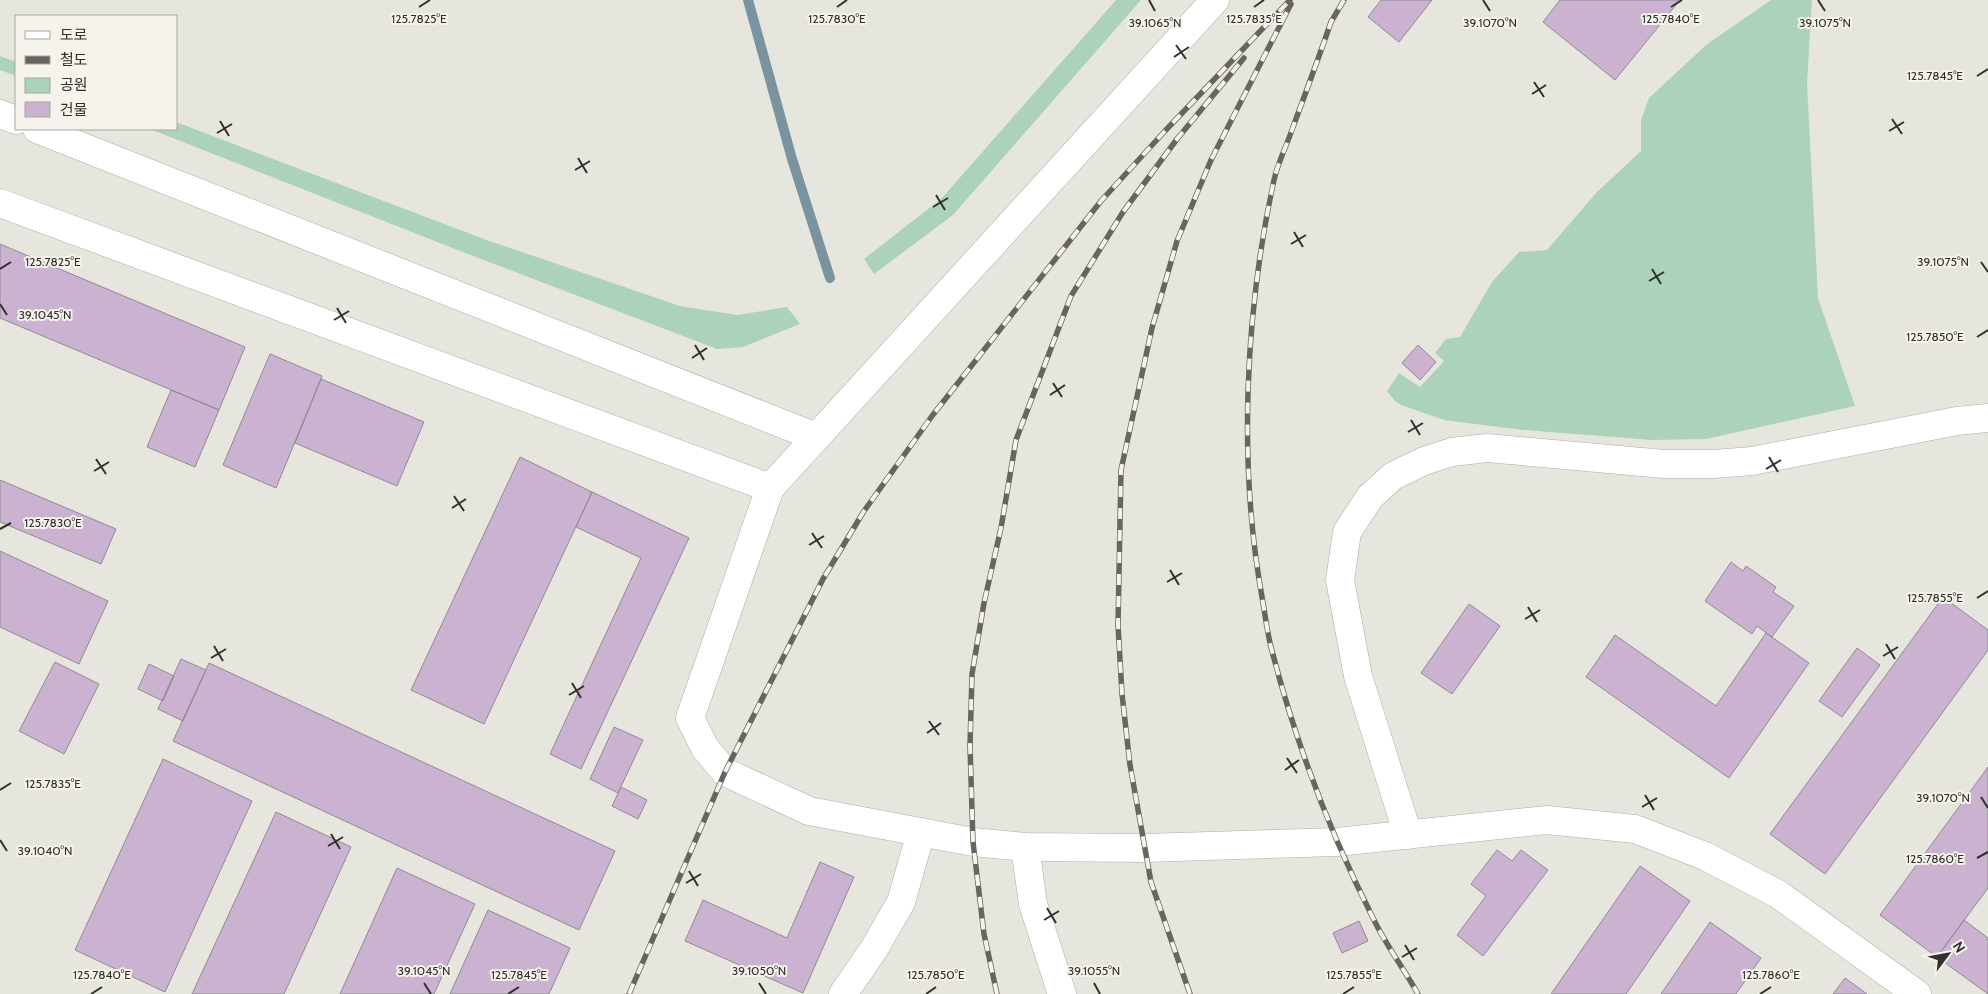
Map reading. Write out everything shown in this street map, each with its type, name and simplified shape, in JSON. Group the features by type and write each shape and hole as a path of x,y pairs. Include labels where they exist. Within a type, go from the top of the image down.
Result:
{"street":[{"path":"1215,0 770,488 690,718 705,748 725,772 809,811 973,842 1025,847 1145,848 1337,842 1547,820 1635,829 1705,856 1778,894 1918,994"},
{"path":"0,114 15,120"},
{"path":"40,130 816,437"},
{"path":"0,203 770,488"},
{"path":"1408,835 1358,676 1340,580 1347,532 1370,498 1393,476 1424,461 1452,452 1487,448 1664,464 1714,464 1752,461 1957,421 1988,418"},
{"path":"843,994 874,949 901,902 921,832"},
{"path":"1025,847 1033,904 1062,994"}],"green space":[{"path":"1116,0 1141,0 953,215 874,274 864,259 941,199"},
{"path":"1771,0 1812,0 1807,83 1818,298 1855,406 1706,439 1652,440 1523,430 1444,420 1401,405 1395,401 1387,391 1399,373 1420,387 1444,361 1435,353 1446,339 1460,337 1492,282 1519,252 1547,250 1597,192 1641,151 1641,120 1649,98 1706,45"},
{"path":"0,56 15,62 15,76 0,70"},
{"path":"178,123 484,239 680,306 737,315 787,307 800,324 743,347 717,349 473,256 153,130 178,130"}],"building":[{"path":"1381,0 1432,0 1399,42 1368,17"},
{"path":"1560,0 1680,0 1615,80 1543,22"},
{"path":"0,244 245,347 219,410 0,318"},
{"path":"1418,345 1436,362 1420,380 1402,363"},
{"path":"270,354 322,376 276,488 223,465"},
{"path":"321,379 424,422 397,486 295,443"},
{"path":"171,390 219,410 195,467 147,447"},
{"path":"520,457 592,492 484,724 411,690"},
{"path":"0,480 116,529 101,564 0,522"},
{"path":"592,492 689,538 581,769 550,754 641,558 576,527"},
{"path":"0,551 108,601 79,664 0,627"},
{"path":"1731,562 1743,571 1746,566 1776,587 1773,592 1794,606 1772,637 1757,626 1752,634 1705,601"},
{"path":"1943,597 1988,630 1988,650 1825,874 1770,834"},
{"path":"1469,604 1500,626 1452,694 1421,673"},
{"path":"1766,633 1809,663 1729,778 1586,677 1615,635 1716,706"},
{"path":"1857,648 1880,665 1842,717 1819,701"},
{"path":"181,659 206,670 183,721 158,709"},
{"path":"55,662 99,684 64,754 19,731"},
{"path":"209,663 615,851 579,930 173,741"},
{"path":"149,664 174,676 163,701 138,689"},
{"path":"614,727 643,740 618,793 590,779"},
{"path":"163,759 252,801 165,992 75,950"},
{"path":"1988,767 1988,888 1937,957 1880,915"},
{"path":"621,787 647,800 638,819 612,806"},
{"path":"276,812 351,847 284,994 192,994"},
{"path":"1497,850 1512,861 1521,850 1548,870 1483,956 1457,935 1486,896 1471,884"},
{"path":"820,862 854,877 803,993 685,941 703,900 787,938"},
{"path":"1640,866 1690,901 1626,994 1551,994"},
{"path":"397,868 475,904 434,994 340,994"},
{"path":"488,910 570,948 549,994 450,994"},
{"path":"1964,920 1988,938 1988,994 1937,957"},
{"path":"1359,921 1368,941 1342,953 1333,933"},
{"path":"1710,922 1761,958 1736,994 1661,994"},
{"path":"1845,978 1867,994 1833,994"}],"waterway":[{"path":"748,0 792,159 830,278"}],"railway":[{"path":"629,994 725,772 823,579 864,511 932,416 1101,201 1290,0"},
{"path":"1344,0 1331,22 1278,167 1264,231 1251,335 1248,388 1250,494 1254,546 1268,635 1291,717 1328,820 1358,887 1384,939 1418,994"},
{"path":"1190,994 1151,882 1130,765 1122,694 1118,625 1121,470 1152,328 1177,241 1211,160 1291,4"},
{"path":"997,994 984,934 973,842 970,746 972,674 984,603 1001,528 1016,440 1071,296 1123,212 1177,139 1244,58"}]}
